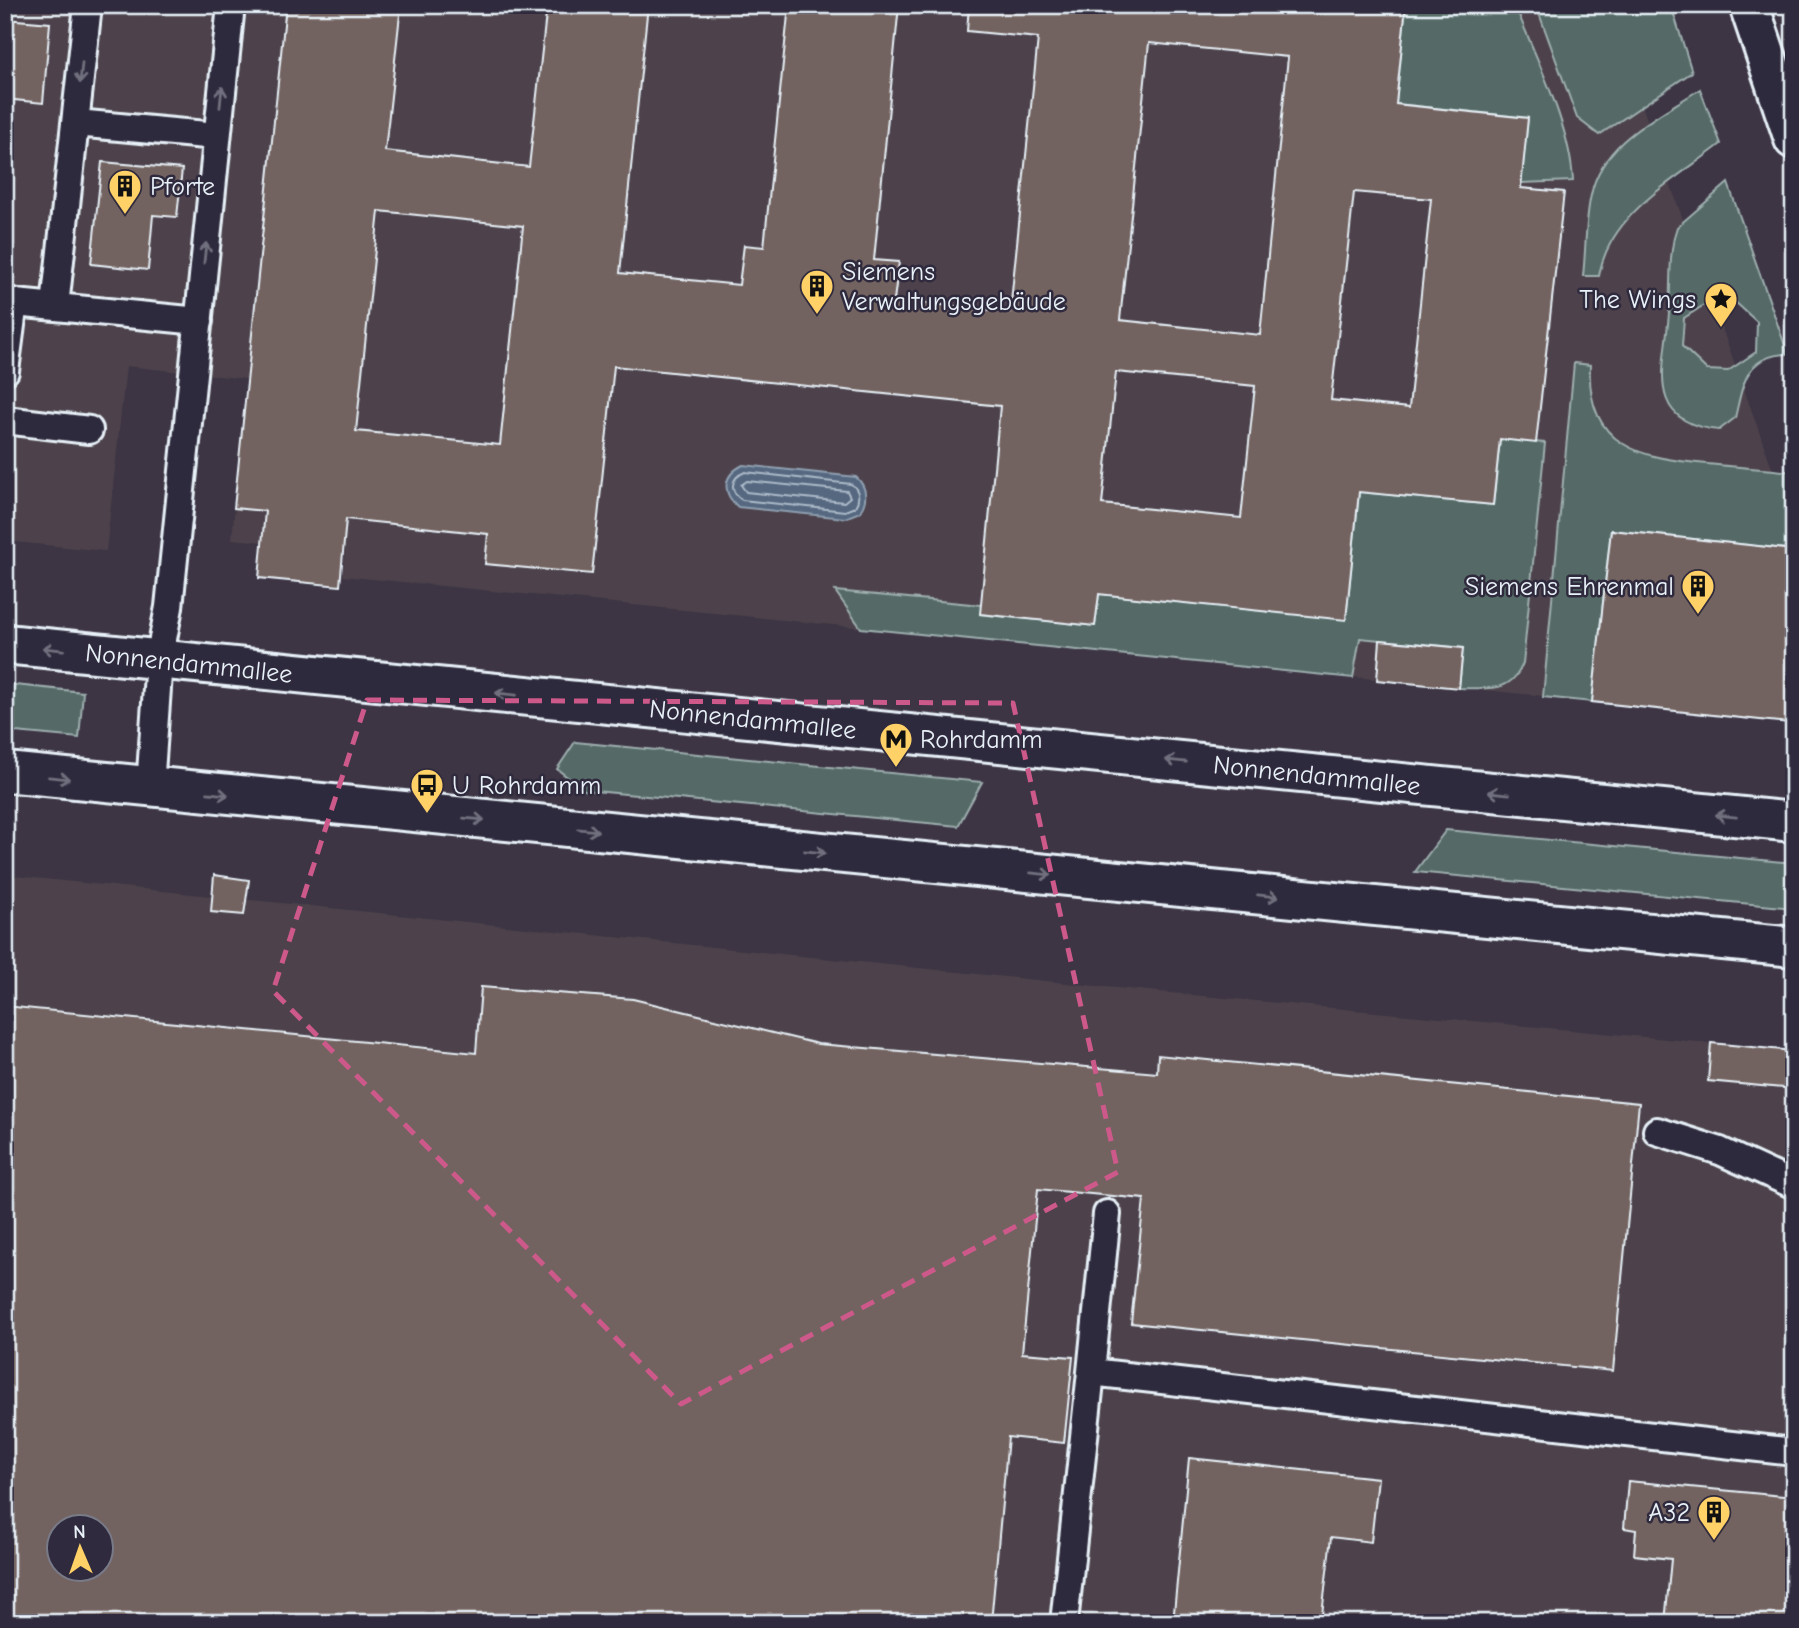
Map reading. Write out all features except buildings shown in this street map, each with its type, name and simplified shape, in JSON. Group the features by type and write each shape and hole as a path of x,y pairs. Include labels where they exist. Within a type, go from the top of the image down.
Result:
{"main road":[{"path":"1749,5 1794,139"},
{"name":"Nonnendammallee","path":"5,644 1794,822"},
{"path":"5,772 1794,947"}],"lane":[{"path":"55,306 88,5"},
{"path":"150,787 159,660 169,607 231,5"},
{"path":"76,122 218,136"},
{"path":"5,371 10,302 199,321"},
{"path":"5,421 89,430"},
{"path":"1657,1131 1720,1151 1794,1185"},
{"path":"1064,1623 1107,1214"},
{"path":"1091,1371 1794,1452"}],"highlighted area":[{"path":"367,700 1013,703 1118,1172 681,1404 273,991"}],"shaded area":[{"path":"5,5 1606,5 1794,529 1794,721 343,576 345,550 232,539 247,379 126,366 106,551 5,541"},
{"path":"5,875 1085,985 1794,1051 1794,1623 5,1623"}],"green space":[{"path":"1406,5 1515,5 1559,115 1571,159 1573,181 1521,183 1528,118 1396,104"},
{"path":"1536,5 1671,5 1692,72 1599,135 1577,118"},
{"path":"1700,89 1721,144 1646,200 1616,234 1605,254 1599,276 1583,276 1591,195 1597,176 1607,160 1634,132"},
{"path":"1728,183 1788,354 1774,356 1755,365 1744,383 1735,418 1719,430 1695,425 1679,416 1669,404 1664,389 1671,259 1677,227","holes":["1712,300 1733,300 1757,322 1756,352 1728,371 1707,370 1682,346 1684,318"]},
{"path":"1574,363 1590,365 1591,393 1597,414 1608,431 1639,452 1683,461 1794,472 1794,550 1611,530 1592,702 1543,697"},
{"path":"1500,439 1545,443 1523,663 1512,680 1497,687 1459,688 1463,648 1360,638 1353,678 861,628 835,591 981,605 981,614 1095,626 1099,594 1346,619 1359,492 1493,505"},
{"path":"5,684 83,692 79,738 5,731"},
{"path":"575,742 982,782 958,826 584,790 557,769"},
{"path":"1446,830 1794,863 1794,908 1415,872"}],"water":[{"path":"743,465 856,477 864,489 864,502 860,512 845,518 738,507 729,496 727,484 731,474"}],"place":[{"name":"Pforte","path":"125,216"},
{"name":"Siemens Verwaltungsgebäude","path":"817,316"},
{"name":"The Wings","path":"1721,329"},
{"name":"Siemens Ehrenmal","path":"1698,616"},
{"name":"Rohrdamm","path":"896,769"},
{"name":"U Rohrdamm","path":"427,815"},
{"name":"A32","path":"1714,1542"}]}
